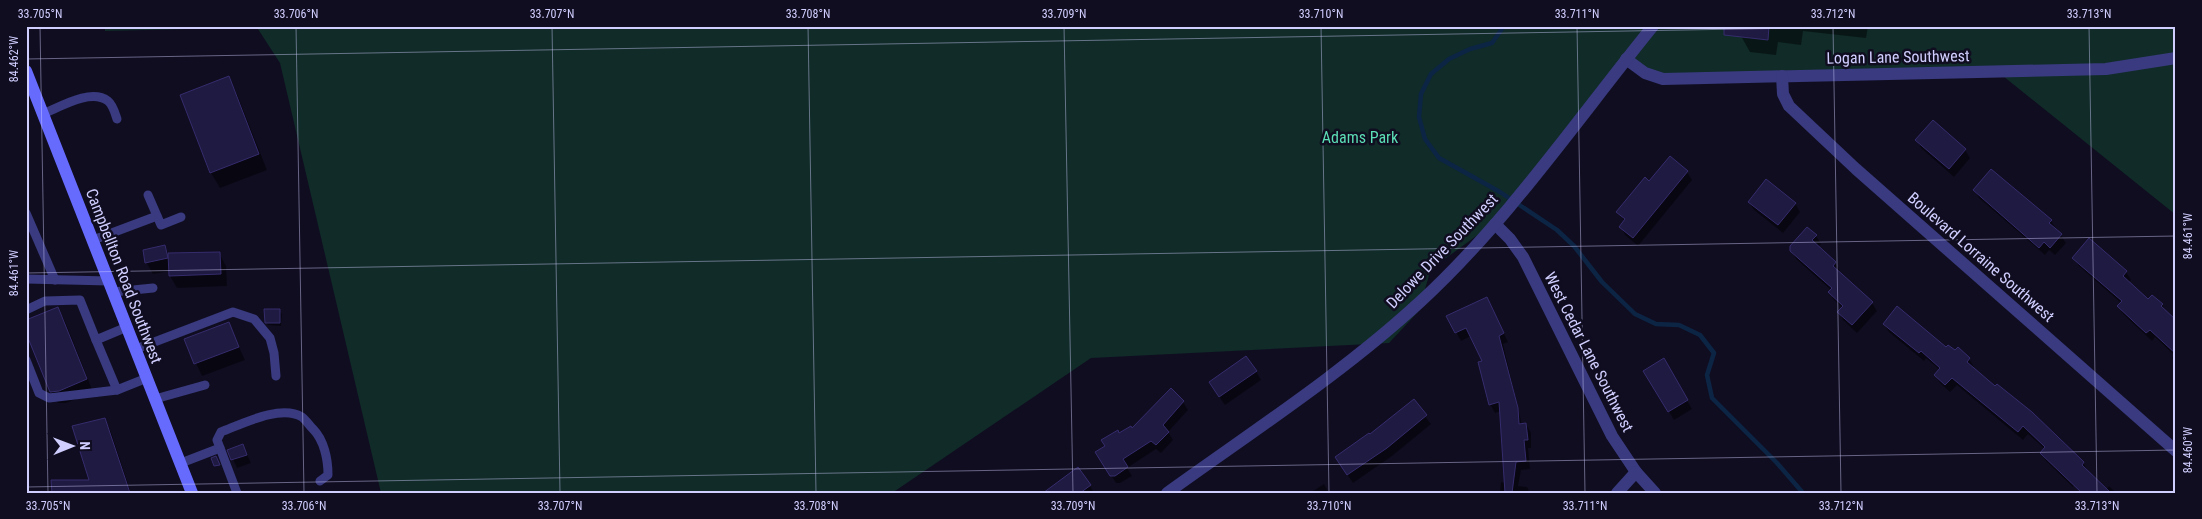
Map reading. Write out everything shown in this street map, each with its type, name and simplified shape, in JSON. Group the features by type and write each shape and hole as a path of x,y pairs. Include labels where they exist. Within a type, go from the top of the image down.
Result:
{"main road":[{"name":"Campbellton Road Southwest","path":"26,71 192,493"}],"street":[{"name":"Delowe Drive Southwest","path":"1167,493 1340,369 1421,301 1495,224 1653,26"},
{"name":"Logan Lane Southwest","path":"1626,59 1645,73 1663,79 2106,69 2176,58"},
{"name":"Boulevard Lorraine Southwest","path":"1782,76 1783,94 1789,106 1856,169 2176,451"},
{"name":"West Cedar Lane Southwest","path":"1495,224 1510,239 1522,257 1612,436 1636,472 1655,493"},
{"path":"1617,493 1636,472"}],"lane":[{"path":"43,114 92,97 101,98 109,102 118,119"},
{"path":"148,195 161,225 181,217"},
{"path":"26,213 55,280"},
{"path":"93,240 157,216"},
{"path":"26,279 153,288"},
{"path":"26,310 45,301 80,300 117,390"},
{"path":"136,349 232,312 254,319 270,338 274,353 276,376"},
{"path":"96,340 127,327"},
{"path":"26,360 39,393 49,398 117,390 147,378"},
{"path":"155,399 205,385"},
{"path":"237,493 217,440 221,432 268,415 286,412 302,417 317,433 326,453 328,475 320,481"},
{"path":"181,463 220,448"}],"green space":[{"path":"105,26 189,26 189,29 105,31"},
{"name":"Adams Park","path":"256,26 2176,26 2176,215 2003,76 1674,78 1627,64 1512,210 1431,269 1418,312 1389,343 1091,358 892,493 381,493 280,63"}],"building":[{"path":"1724,26 1769,26 1768,40 1724,35"},
{"path":"229,76 259,154 210,173 180,95"},
{"path":"1933,120 1966,149 1949,169 1915,140"},
{"path":"1670,156 1688,171 1633,238 1619,227 1625,219 1616,212 1645,177 1649,181"},
{"path":"1991,169 2052,220 2049,223 2062,234 2050,248 2044,242 2039,248 1973,190"},
{"path":"1766,179 1796,203 1778,225 1748,202"},
{"path":"1807,227 1817,235 1812,240 1836,262 1833,266 1873,302 1852,325 1837,312 1843,306 1828,292 1832,288 1790,251 1790,246"},
{"path":"2089,238 2127,271 2123,276 2148,299 2152,295 2163,304 2161,306 2176,320 2176,354 2150,330 2146,333 2117,306 2122,301 2072,258"},
{"path":"165,245 168,258 145,263 143,250"},
{"path":"220,252 221,274 169,276 168,253"},
{"path":"1487,297 1504,333 1499,336 1518,408 1519,424 1526,423 1528,440 1524,440 1526,461 1516,462 1512,493 1505,493 1499,402 1489,405 1478,362 1482,361 1466,328 1455,333 1446,316"},
{"path":"1897,306 1946,347 1948,345 1955,350 1958,347 1970,358 1967,362 1995,386 1997,384 2032,412 2084,462 2082,465 2111,493 2082,493 2040,453 2045,447 2023,426 2018,432 1952,378 1945,385 1934,375 1940,368 1921,351 1919,353 1883,324"},
{"path":"58,307 87,379 59,391 50,392 26,333 26,320"},
{"path":"264,309 280,309 280,323 265,323"},
{"path":"229,322 239,347 194,364 184,339"},
{"path":"1246,356 1257,371 1219,397 1209,382"},
{"path":"1664,358 1688,400 1668,412 1643,371"},
{"path":"1171,388 1184,401 1163,425 1169,432 1156,445 1151,441 1123,459 1128,467 1115,476 1110,476 1095,452 1105,446 1101,440 1118,430 1119,433 1131,426 1132,428"},
{"path":"1414,399 1427,415 1387,448 1347,475 1335,457 1370,434"},
{"path":"105,418 130,493 52,493 51,480 89,480 72,426"},
{"path":"243,444 247,455 231,460 227,450"},
{"path":"216,456 220,465 214,466 211,458"},
{"path":"1078,467 1091,485 1080,493 1043,493"}],"waterway":[{"path":"1504,26 1492,43 1470,49 1449,59 1431,74 1421,94 1419,117 1425,139 1439,158 1500,192 1557,230 1574,246 1602,282 1635,314 1656,324 1679,325 1700,335 1714,353 1707,375 1712,398 1777,463 1803,493"}]}
